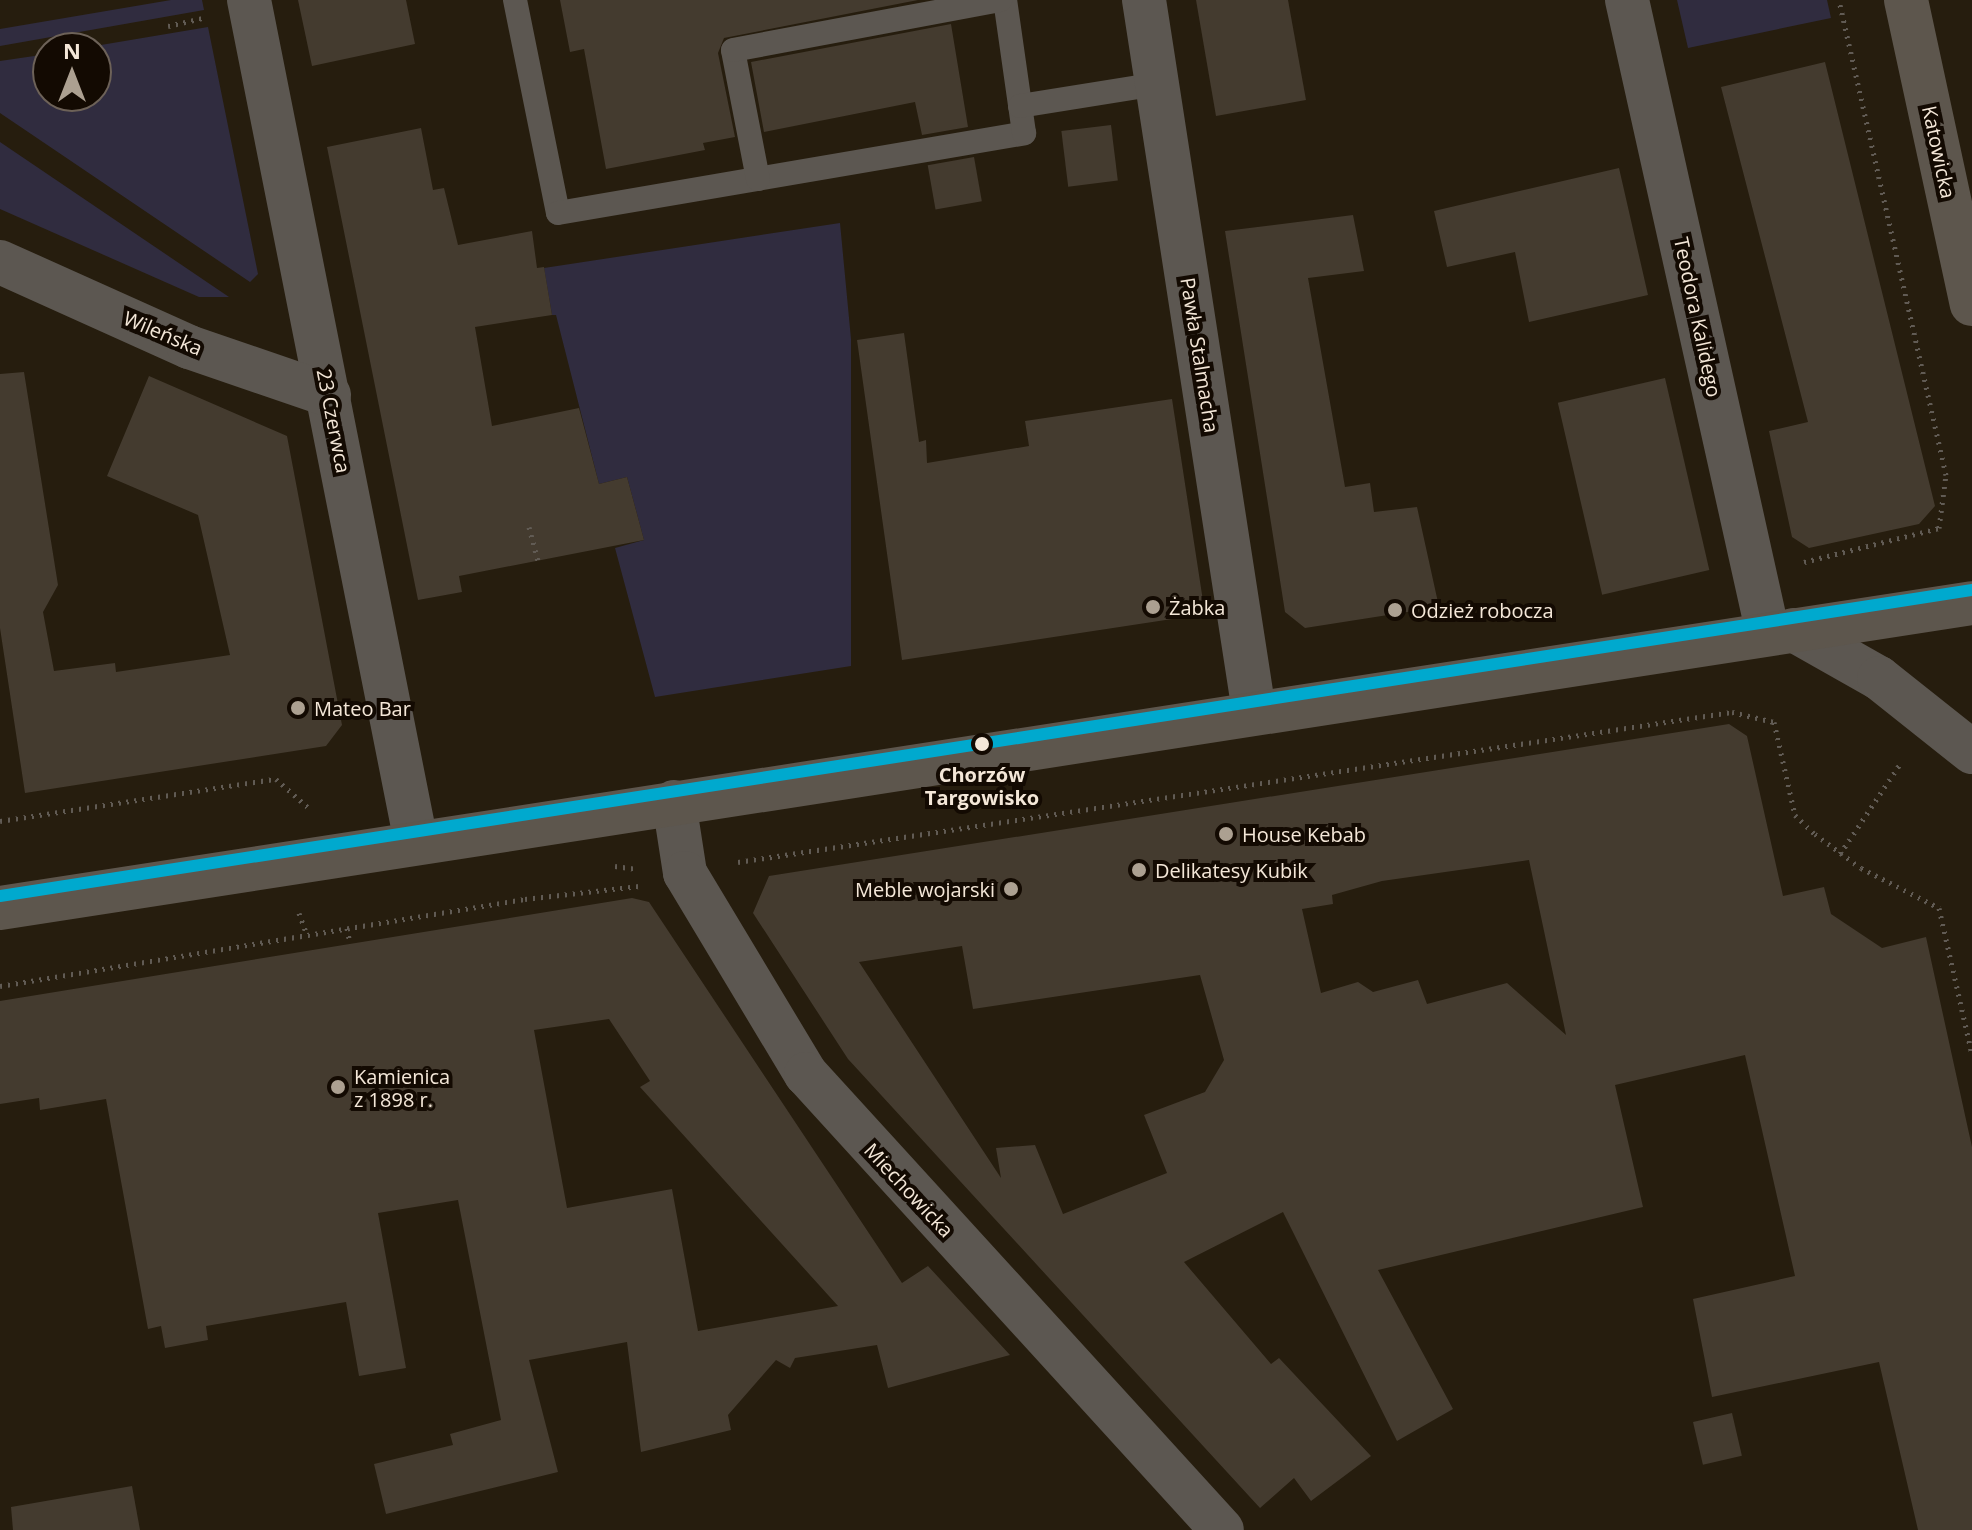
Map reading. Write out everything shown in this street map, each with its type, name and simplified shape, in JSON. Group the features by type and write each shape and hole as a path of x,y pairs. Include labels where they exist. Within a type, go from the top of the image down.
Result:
{"main road":[{"name":"Katowicka","path":"1906,0 1972,304"},
{"path":"0,908 1254,711 1972,603"}],"street":[{"name":"23 Czerwca","path":"249,0 416,842"},
{"name":"Pawła Stalmacha","path":"1144,0 1254,711"},
{"name":"Teodora Kalidego","path":"1627,0 1740,507 1781,632"},
{"name":"Wileńska","path":"0,262 189,347 329,395"},
{"path":"1781,632 1879,678 1972,752"},
{"name":"Miechowicka","path":"674,802 685,873 815,1086 1222,1530"}],"lane":[{"path":"515,0 558,213 758,179 1024,133 1002,0 733,50 758,179"},
{"path":"1020,106 1157,84"}],"path":[{"path":"1804,562 1939,528 1946,475 1839,0"},
{"path":"168,26 206,18"},
{"path":"529,527 538,561"},
{"path":"745,863 1732,712 1774,722 1795,815 1840,854 1939,908 1972,1054"},
{"path":"1840,854 1900,764"},
{"path":"0,821 276,779 305,801 316,821"},
{"path":"0,986 525,899 645,886"},
{"path":"347,928 350,943"}],"shaded area":[{"path":"171,0 202,0 204,10 79,32 32,32 32,40 0,46 0,29"},
{"path":"1677,0 1827,0 1831,18 1688,48"},
{"path":"208,27 258,274 250,282 0,113 0,61 32,56 32,112 112,112 112,43"},
{"path":"0,142 229,297 199,297 0,209"},
{"path":"840,223 851,339 851,666 655,697 615,548 644,540 627,477 599,484 556,315 552,315 544,268"}],"building":[{"path":"298,0 406,0 415,44 312,66"},
{"path":"560,0 918,0 724,38 718,53 735,137 703,143 705,150 606,169 584,49 570,52"},
{"path":"1196,0 1288,0 1306,100 1216,116"},
{"path":"951,24 968,127 922,135 915,102 764,132 751,62"},
{"path":"1825,62 1935,506 1919,524 1809,548 1792,537 1769,431 1808,422 1721,87"},
{"path":"1111,125 1118,181 1068,187 1061,131"},
{"path":"421,128 433,190 444,188 458,245 532,231 537,268 544,267 552,315 475,327 492,426 579,408 599,484 627,477 644,540 459,576 462,592 418,600 327,147"},
{"path":"974,157 982,201 936,209 928,165"},
{"path":"1619,168 1648,295 1529,322 1515,252 1447,267 1434,211"},
{"path":"1353,215 1364,271 1308,278 1345,487 1370,483 1374,512 1417,507 1439,607 1305,628 1285,612 1225,231"},
{"path":"904,333 919,442 926,440 927,463 1029,446 1025,421 1172,399 1205,614 902,660 857,340"},
{"path":"24,372 58,585 43,612 54,671 115,663 116,672 230,655 198,515 107,476 149,376 287,436 342,725 326,746 25,793 0,628 0,374"},
{"path":"1665,378 1709,570 1602,595 1558,403"},
{"path":"1729,724 1747,736 1783,896 1824,887 1831,914 1882,948 1926,937 1972,1147 1972,1530 1918,1530 1879,1362 1712,1397 1693,1299 1795,1276 1745,1055 1615,1085 1643,1207 1378,1270 1453,1409 1397,1441 1283,1212 1184,1262 1271,1364 1279,1358 1371,1456 1311,1501 1294,1478 1260,1508 848,1059 753,913 769,876","holes":["1529,860 1566,1035 1507,983 1427,1004 1418,980 1373,992 1358,982 1321,993 1302,909 1333,904 1332,895 1382,881","962,946 973,1009 1200,975 1224,1060 1205,1092 1144,1115 1167,1173 1063,1214 1035,1145 996,1148 1001,1178 859,962"]},
{"path":"632,898 649,902 902,1283 928,1266 1010,1355 888,1388 877,1345 795,1358 790,1368 776,1360 728,1415 731,1430 641,1452 627,1342 529,1360 558,1472 386,1514 374,1464 453,1445 450,1434 501,1420 458,1200 378,1213 406,1368 359,1376 346,1302 206,1326 208,1340 165,1348 161,1326 148,1329 106,1099 40,1110 39,1098 0,1104 0,1001","holes":["609,1019 650,1081 640,1087 838,1306 698,1331 672,1189 567,1208 534,1030"]},
{"path":"1732,1413 1742,1456 1703,1465 1693,1422"},
{"path":"132,1486 140,1530 13,1530 11,1507"}],"transit line":[{"path":"0,896 1972,590"}],"place":[{"name":"Żabka","path":"1153,607"},
{"name":"Odzież robocza","path":"1395,610"},
{"name":"Mateo Bar","path":"298,708"},
{"name":"Chorzów Targowisko","path":"982,744"},
{"name":"House Kebab","path":"1226,834"},
{"name":"Delikatesy Kubik","path":"1139,870"},
{"name":"Meble wojarski","path":"1011,889"},
{"name":"Kamienica z 1898 r.","path":"338,1087"}]}
